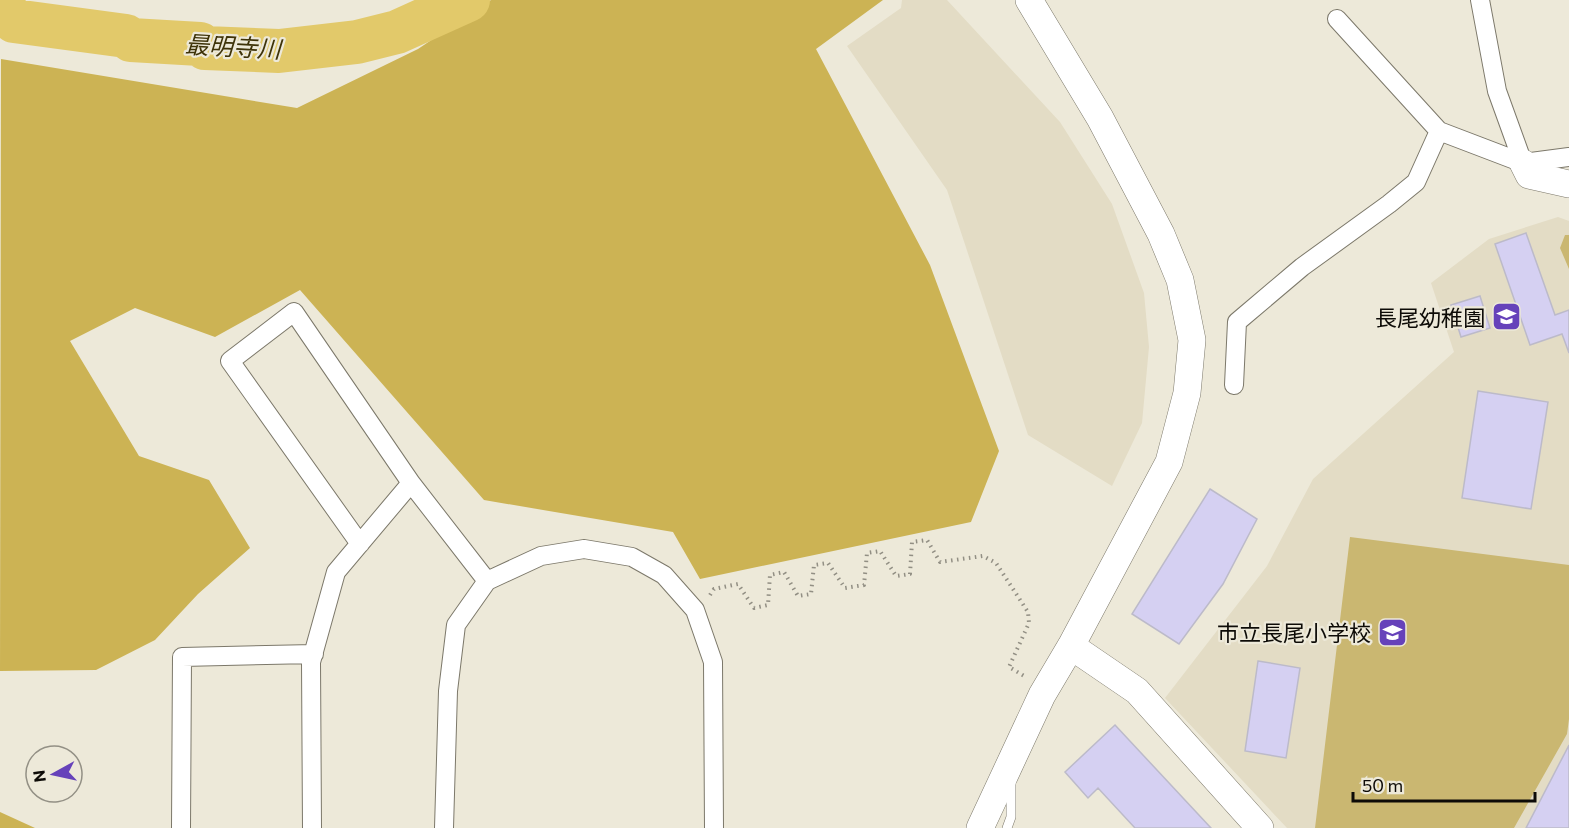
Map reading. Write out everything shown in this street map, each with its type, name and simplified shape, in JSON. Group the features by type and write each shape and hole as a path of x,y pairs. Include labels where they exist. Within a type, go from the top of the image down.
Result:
{"street":[{"path":"980,828 1042,695 1071,646 1169,462 1186,393 1192,340 1180,280 1161,234 1100,118 1029,0"},
{"path":"1480,0 1497,91 1523,163 1530,175 1569,184"},
{"path":"1337,19 1439,131 1523,163 1569,157"},
{"path":"1234,385 1237,322 1302,267 1416,182 1439,131"},
{"path":"360,544 230,360 294,312 411,483 487,581"},
{"path":"312,828 311,662 336,572 411,483"},
{"path":"444,828 448,691 456,625 487,581 541,556 584,549 632,557 664,575 694,610 713,662 714,828"},
{"path":"1071,646 1137,691 1260,828"},
{"path":"181,828 182,657 314,654"}],"lane":[{"path":"1007,828 1011,817 1011,760"}],"path":[{"path":"714,589 738,584 754,608 768,605 770,575 784,572 798,596 811,594 814,565 828,563 845,588 864,585 867,553 880,551 896,576 910,574 912,542 927,540 940,562 983,556 996,563 1028,612 1029,623 1009,667 1031,680"}],"shaded area":[{"path":"491,0 883,0 816,49 930,265 999,451 971,522 700,579 673,532 484,500 300,290 215,337 135,308 70,341 139,456 209,480 250,548 198,594 155,640 96,670 0,671 1,59 297,108 418,49"},
{"path":"902,0 947,0 1060,122 1112,204 1144,293 1149,347 1142,423 1112,486 1028,435 947,190 847,46 901,8"},
{"name":"市立長尾小学校","path":"1558,217 1569,221 1569,828 1287,828 1165,698 1267,566 1313,479 1454,352 1431,283 1489,239"},
{"path":"1565,235 1569,235 1569,269 1560,248"},
{"path":"1350,537 1569,565 1569,719 1567,734 1514,828 1315,828"},
{"path":"0,812 35,828 0,828"}],"building":[{"path":"1526,233 1555,315 1569,310 1569,353 1562,334 1530,345 1495,244"},
{"path":"1480,296 1490,328 1461,337 1451,305"},
{"path":"1478,391 1548,402 1531,509 1462,498"},
{"path":"1210,489 1257,519 1223,584 1179,644 1132,614"},
{"path":"1258,661 1300,668 1286,758 1245,751"},
{"path":"1115,725 1211,828 1135,828 1098,788 1088,798 1065,772"},
{"path":"1569,745 1569,828 1526,828"}],"waterway":[{"name":"最明寺川","path":"0,4 14,21 126,36 131,40 200,44 205,48 279,51 357,42 397,32 468,0"},
{"path":"0,25 14,21"}],"place":[{"name":"長尾幼稚園","path":"1506,317"},
{"name":"市立長尾小学校","path":"1392,632"}]}
